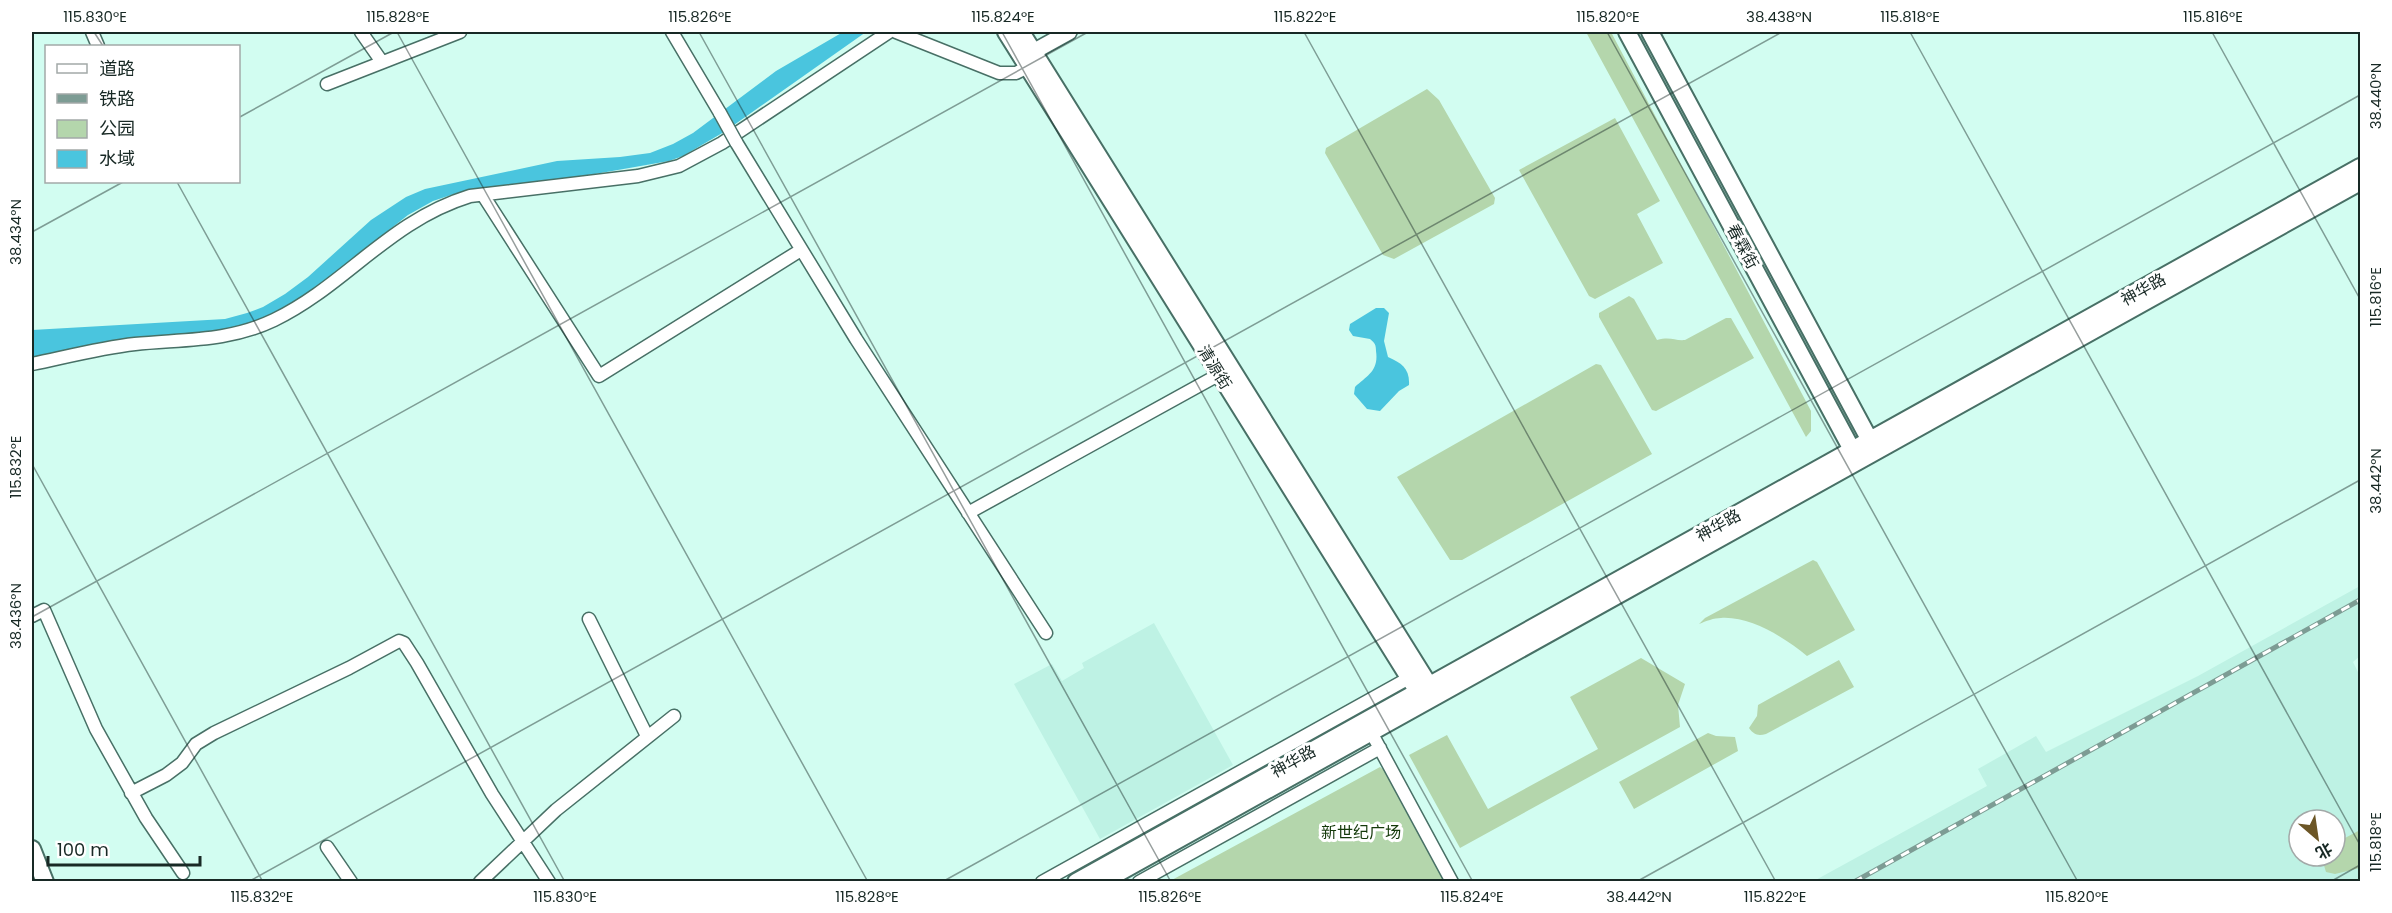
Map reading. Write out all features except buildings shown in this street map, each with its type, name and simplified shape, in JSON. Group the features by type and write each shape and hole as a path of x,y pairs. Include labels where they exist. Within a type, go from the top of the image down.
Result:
{"main road":[{"name":"春霖街","path":"1628,32 1856,456"},
{"name":"春霖街","path":"1650,32 1873,446"},
{"name":"清源街","path":"1017,33 1028,59 1220,374 1423,691"},
{"name":"清源街","path":"1028,59 1423,691"},
{"name":"神华路","path":"1076,882 1856,456 2361,168"},
{"name":"神华路","path":"1873,446 2361,182"},
{"name":"神华路","path":"1102,882 1371,732 1423,691"},
{"path":"32,849 45,882"}],"street":[{"path":"361,32 382,62"},
{"path":"327,84 460,32"},
{"path":"672,32 801,250 1046,633"},
{"path":"32,364 134,344 237,335 257,328 300,305 422,215 451,202 483,195 638,176 680,166 722,143 889,32"},
{"path":"896,32 999,73 1016,73 1028,59 1069,32"},
{"path":"483,195 599,376 801,250"},
{"path":"968,513 1220,374"},
{"path":"32,616 44,610 96,729 146,818 183,873"},
{"path":"589,619 646,736"},
{"path":"131,793 166,775 182,763 196,744 214,733 349,668 399,641 404,643 417,663 492,794 549,882"},
{"path":"1042,882 1423,691"},
{"path":"480,882 556,810 646,736 674,716"},
{"path":"1371,732 1452,882"},
{"path":"1138,882 1380,748"},
{"path":"327,847 351,882"}],"shaded area":[{"path":"2360,586 2360,656 2353,662 2360,676 2360,881 1812,882 1987,786 1978,769 2036,736 2046,752 2198,676"},
{"path":"1154,623 1233,765 1100,839 1014,684 1052,664 1062,681 1084,668 1082,663"}],"green space":[{"path":"1586,32 1611,32 1811,411 1811,431 1806,437"},
{"path":"1427,89 1439,100 1495,198 1494,204 1394,259 1383,255 1325,153 1326,148"},
{"path":"1615,118 1660,201 1637,214 1663,263 1595,299 1589,296 1519,170"},
{"path":"1629,296 1634,299 1657,340 1666,338 1685,340 1726,318 1731,318 1754,358 1656,411 1652,410 1599,317 1599,313"},
{"path":"1596,364 1601,365 1652,454 1462,560 1450,560 1397,477"},
{"path":"1813,560 1817,562 1855,630 1807,656 1756,624 1732,618 1718,618 1699,624 1705,618"},
{"path":"1641,658 1685,684 1678,705 1680,727 1460,848 1409,755 1447,735 1488,809 1598,749 1570,697"},
{"path":"1839,660 1854,687 1766,734 1756,734 1749,728 1757,716 1758,705"},
{"path":"1708,733 1735,737 1738,751 1634,809 1619,782"},
{"name":"新世纪广场","path":"1380,767 1384,770 1444,881 1170,881"},
{"path":"2360,830 2360,868 2335,874 2326,872 2325,868 2347,868 2347,837"}],"water":[{"path":"843,32 866,32 724,132 683,156 669,161 595,174 457,193 433,201 408,215 303,298 260,321 227,332 119,343 32,358 32,330 225,319 263,307 308,277 371,220 406,197 425,189 557,161 650,153 673,144 693,133 776,71"},
{"path":"1376,308 1384,308 1389,313 1384,341 1388,357 1404,367 1409,379 1409,385 1399,391 1380,411 1367,409 1354,394 1355,387 1368,376 1376,364 1374,343 1370,339 1353,336 1349,330 1350,324"}],"railway":[{"path":"1854,882 2360,600"}]}
